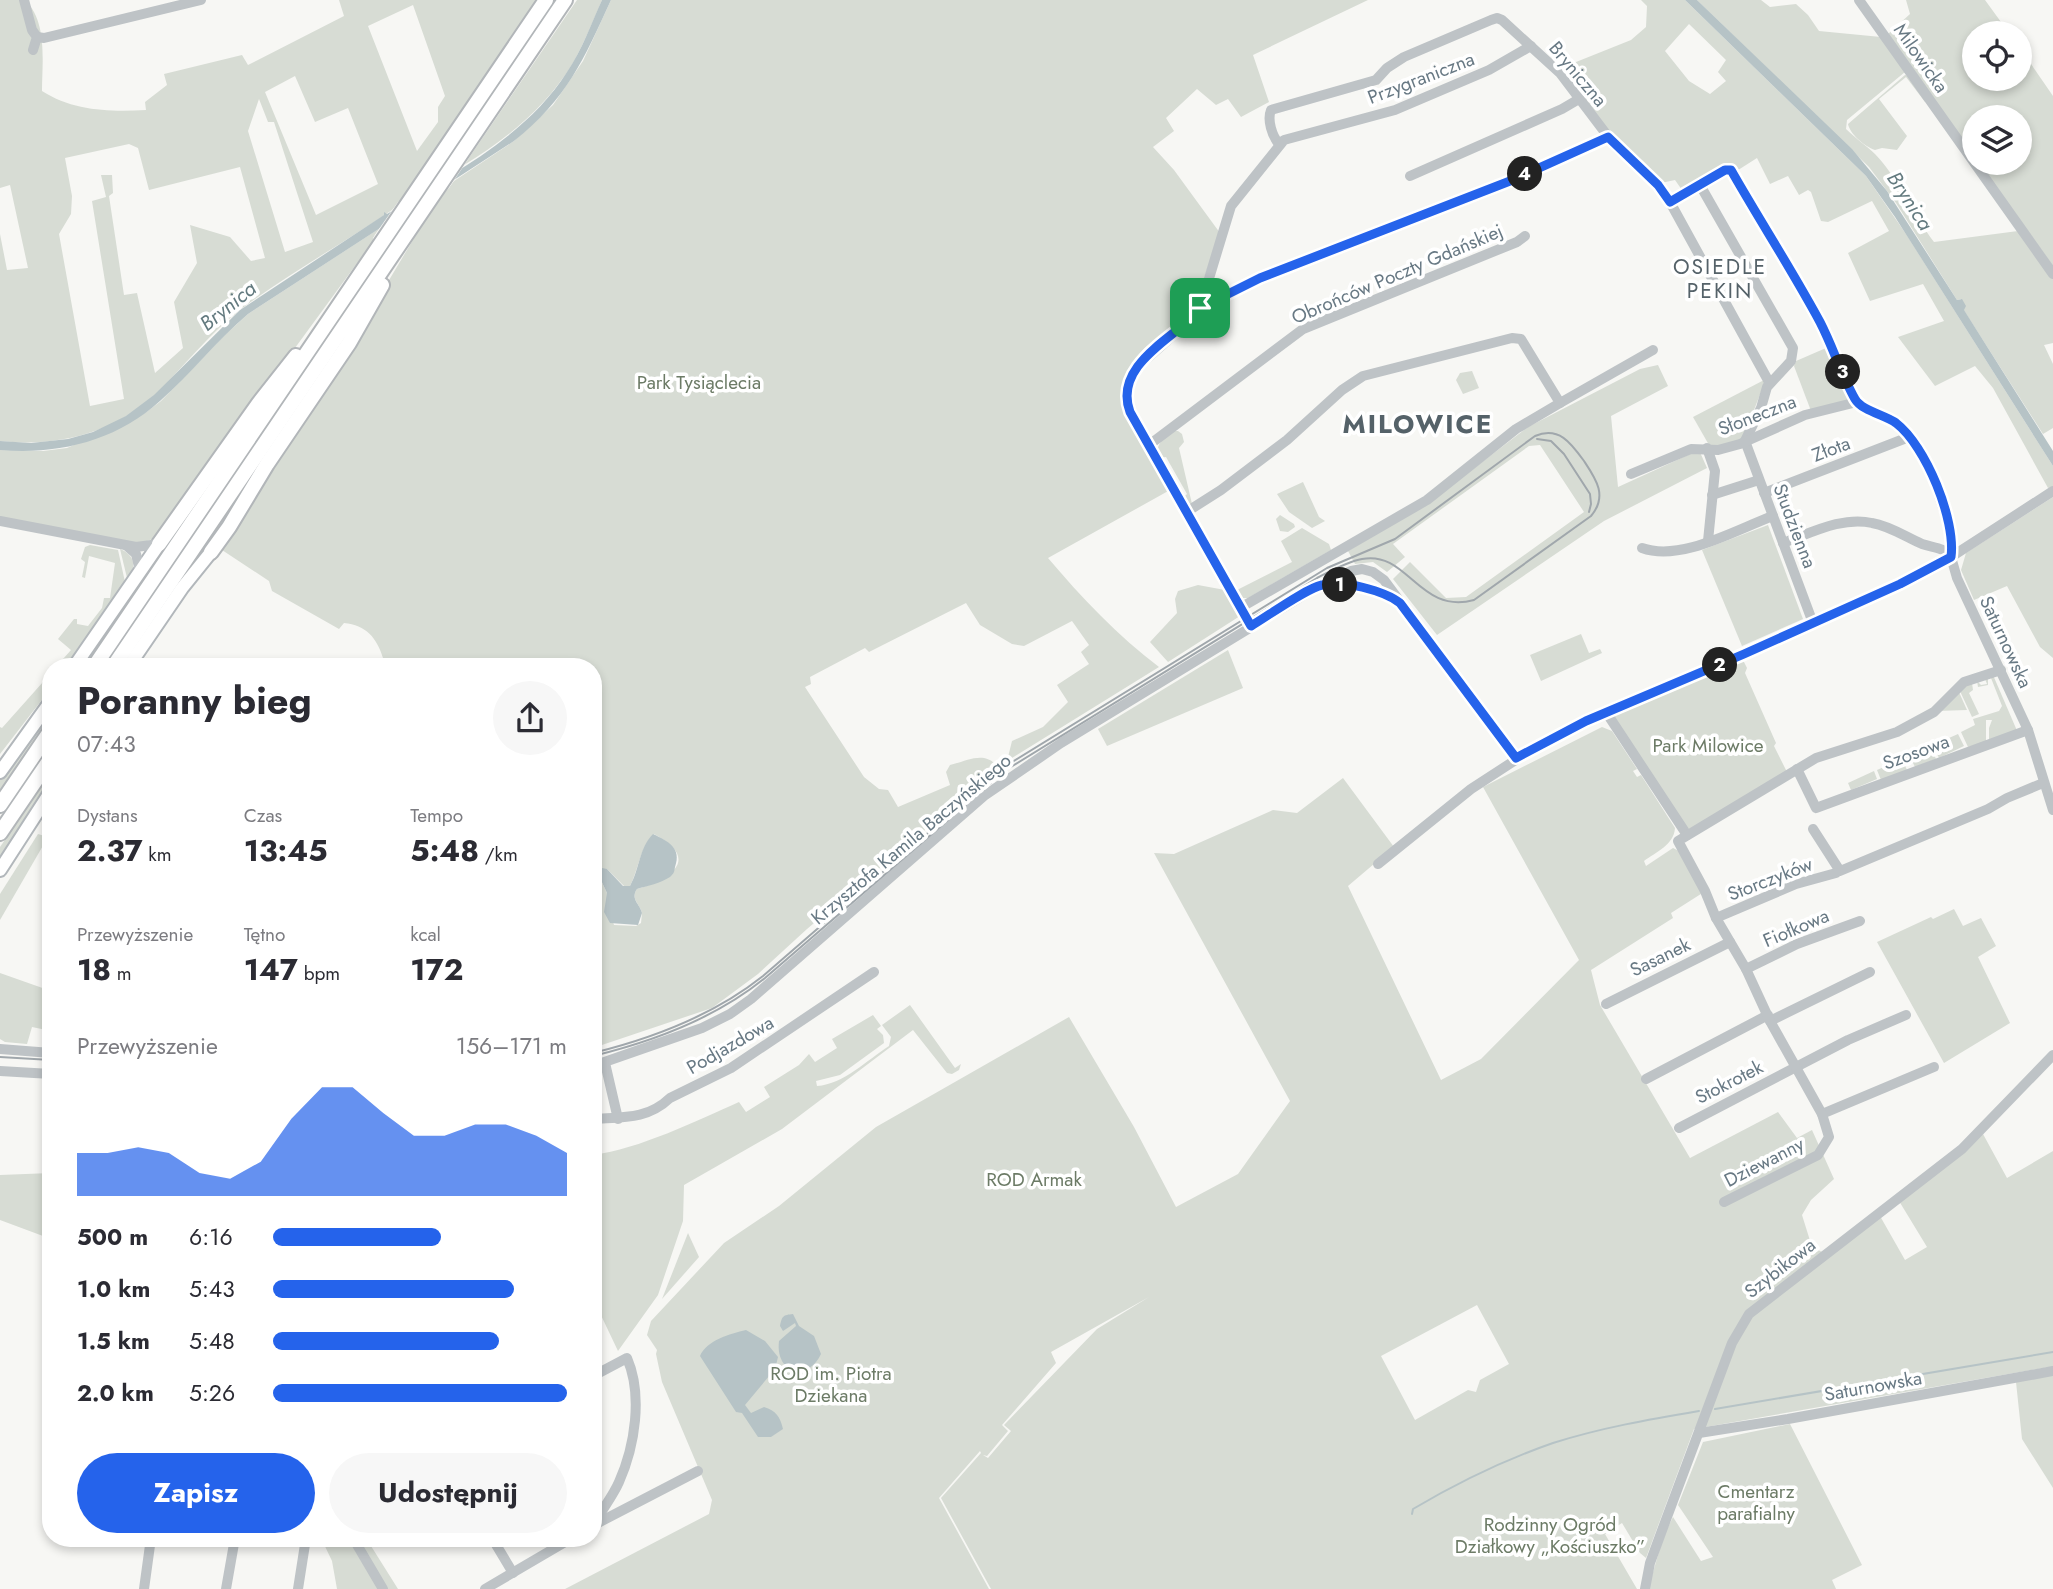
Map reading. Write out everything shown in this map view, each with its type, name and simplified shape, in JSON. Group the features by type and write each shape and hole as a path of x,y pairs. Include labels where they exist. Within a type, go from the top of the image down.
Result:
{"highway":[{"path":"100,658 546,0"},
{"path":"119,658 565,0"},
{"path":"211,552 349,343 393,266 401,241"},
{"path":"159,544 279,376 334,313"},
{"path":"0,805 42,743"},
{"path":"0,833 42,771"}],"main road":[{"path":"80,658 159,544"},
{"path":"134,658 182,588 211,552"},
{"path":"0,772 42,714"},
{"path":"0,870 42,805"}],"street":[{"path":"24,0 32,30 37,37 44,38 201,0"},
{"name":"Milowicka","path":"1859,0 2053,274"},
{"name":"Bryniczna","path":"1497,18 1560,73 1608,137 1658,185 1670,202 1769,382"},
{"name":"Przygraniczna","path":"1497,18 1404,57 1387,68 1376,80 1271,110 1269,119 1276,141 1279,144 1284,140 1395,110 1489,70 1531,46"},
{"path":"33,50 37,37"},
{"path":"1410,176 1562,109 1578,99"},
{"path":"1200,308 1260,278 1510,181 1608,137"},
{"path":"1251,626 1127,403 1129,378 1144,360 1200,308 1231,206 1279,144"},
{"path":"1670,202 1725,170 1731,170 1819,320 1857,402 1896,424 1909,437 1935,482 1951,537 1951,557"},
{"path":"1699,185 1791,342 1791,361 1769,382 1761,408 1745,441"},
{"name":"Obrońców Poczty Gdańskiej","path":"1149,445 1303,329 1517,242 1525,236"},
{"path":"1188,511 1221,490 1287,440 1342,390 1363,376 1512,338 1521,339 1560,403"},
{"path":"1240,608 1427,500 1516,429 1653,350"},
{"name":"Słoneczna","path":"1631,474 1690,449 1718,450 1805,415 1857,402"},
{"name":"Złota","path":"1764,493 1909,437"},
{"name":"Studzienna","path":"1745,441 1813,623"},
{"path":"1706,448 1715,471 1707,541"},
{"path":"1712,495 1759,480"},
{"path":"1378,864 1471,789 1516,758 1606,712 1698,675 1900,584 1951,557 2053,491"},
{"path":"1642,548 1651,552 1673,552 1773,516"},
{"path":"0,521 126,545 143,547 159,544"},
{"path":"1783,542 1844,523 1860,521 1881,525 1923,544 1942,549 1951,557"},
{"path":"126,545 136,554 140,571"},
{"name":"Saturnowska","path":"1951,557 1959,583 2028,730 2053,810"},
{"name":"Krzysztofa Kamila Baczyńskiego","path":"602,1064 702,1028 730,1014 751,999 996,786 1251,626 1322,584 1351,571 1362,569 1373,572 1384,580 1516,758"},
{"path":"1322,584 1338,584 1378,592 1392,596 1400,603"},
{"path":"1934,1067 1822,1114 1769,1018 1746,969 1716,918 1678,841 1826,753 1883,737 1912,725 1934,712 1964,682 2001,670"},
{"path":"1606,712 1687,835"},
{"name":"Szosowa","path":"1797,769 1816,808 2028,730"},
{"path":"1813,829 1838,872 1989,809 2007,798 2043,783"},
{"name":"Storczyków","path":"1716,918 1796,884 1838,872"},
{"name":"Fiołkowa","path":"1746,969 1797,944 1860,921"},
{"name":"Sasanek","path":"1606,1004 1730,942"},
{"name":"Podjazdowa","path":"602,1119 632,1118 662,1106 670,1098 731,1068 874,972"},
{"path":"1646,1079 1870,972"},
{"name":"Stokrotek","path":"1679,1128 1847,1040 1906,1015"},
{"path":"0,1049 42,1053"},
{"name":"Szybikowa","path":"1645,1589 1657,1543 1732,1343 1749,1314 1962,1149 2053,1055"},
{"path":"605,1063 618,1119"},
{"path":"0,1071 42,1073"},
{"name":"Dziewanny","path":"1724,1202 1818,1155 1829,1138 1822,1114"},
{"path":"602,1371 627,1358 635,1378 631,1442 619,1484 603,1510"},
{"name":"Saturnowska","path":"1699,1433 2053,1371"},
{"path":"602,1522 698,1471"},
{"path":"144,1589 150,1547"},
{"path":"226,1589 233,1547"},
{"path":"298,1589 305,1547"},
{"path":"358,1547 383,1589"},
{"path":"497,1547 513,1573"},
{"path":"485,1589 557,1547"}],"green space":[{"path":"0,0 25,0 32,9 42,43 42,91 66,103 119,111 146,110 145,102 167,85 164,74 242,55 248,65 344,16 339,0 536,0 392,210 240,310 140,407 122,419 83,435 42,442 0,441 0,234 7,270 28,268 10,185 0,188","holes":["413,5 445,96 438,107 438,122 417,151 368,26","295,76 315,122 348,108 378,184 316,215 265,92","259,99 268,122 274,122 313,242 285,252 248,131","129,144 138,148 149,190 240,167 265,258 251,261 230,237 190,225 197,263 174,302 183,348 155,373 137,293 124,295 109,196 113,193 112,175 101,175 106,197 92,201 124,399 90,406 59,234 71,214 72,196 65,158"]},
{"path":"577,0 602,0 573,63 538,108 495,144 464,165"},
{"name":"Park Tysiąclecia","path":"611,0 1368,0 1253,55 1269,102 1241,117 1228,99 1216,105 1197,89 1166,118 1174,131 1153,147 1174,170 1220,233 1193,309 1182,321 1143,350 1125,378 1122,388 1122,397 1132,424 1170,490 1048,558 1100,616 1159,667 1007,761 1012,741 1043,727 1068,702 1057,685 1089,664 1081,652 1089,645 1072,621 1024,646 1012,644 980,625 966,603 869,652 865,648 810,677 811,684 805,687 864,777 879,789 888,790 898,807 950,785 946,772 950,765 983,758 994,762 999,768 807,929 758,974 712,1008 602,1045 602,882 614,925 636,926 641,923 642,913 635,899 637,889 670,873 679,859 668,843 654,834 643,851 630,886 624,886 607,869 602,873 602,658 383,658 374,639 359,626 344,623 339,629 272,591 269,581 222,550 348,349 429,213 454,181 514,141 553,105 583,61"},
{"path":"1641,0 1685,0 1866,176 1906,234 2053,466 2053,487 2048,488 1993,388 1975,366 1935,386 1898,337 1944,321 1923,284 1870,301 1848,253 1889,231 1872,201 1828,222 1821,221 1811,192 1808,190 1799,195 1788,176 1770,184 1757,158 1735,172 1727,168 1682,190 1675,180 1661,183 1618,143 1561,68 1631,40 1646,27 1647,6","holes":["1689,24 1726,60 1718,72 1726,81 1710,94 1689,81 1665,51"]},
{"path":"1697,0 1761,0 1770,7 1796,4 1819,31 1881,37 1905,72 1847,120 1846,129 1884,164 1934,242 2018,231 2053,279 2053,343 2044,345 2053,364 2053,428 2043,434 1963,309 1961,299 1957,300 1896,203 1869,167"},
{"path":"1906,0 1985,0 2000,21 1962,21 1962,91 2032,91 2032,65 2053,96 2053,266 1988,175 2032,175 2032,105 1962,105 1962,139 1888,34 1910,14"},
{"path":"1905,75 1925,102 1906,77 1879,99 1907,136 1897,150 1875,150 1866,146 1848,124"},
{"path":"380,228 374,240 156,538 138,544 0,517 0,450 43,451 67,448 145,413 161,401 248,314"},
{"path":"322,340 326,343 113,658 106,658"},
{"path":"1826,348 1852,400 1811,411 1794,366 1796,361"},
{"path":"1658,365 1668,386 1611,416 1618,487 1699,450 1707,468 1604,521 1437,635 1393,579 1410,562 1446,598 1466,597 1584,512 1540,445 1529,446 1393,544 1405,557 1387,572 1373,562 1355,564 1348,551 1431,501 1528,427 1640,369"},
{"path":"1472,371 1479,388 1463,394 1456,380 1460,373"},
{"path":"1766,379 1742,441 1718,447 1709,445 1693,417"},
{"path":"1173,431 1182,434 1184,442 1179,448 1192,504 1186,503 1183,498 1187,494 1166,457 1158,458 1159,445"},
{"path":"1303,482 1319,517 1325,521 1312,528 1289,512 1277,494"},
{"path":"2053,497 2053,658 2040,647 2007,586 1974,600 1961,570 1966,553"},
{"path":"1280,515 1295,527 1288,532 1280,531 1276,519"},
{"path":"1768,525 1803,619 1742,646 1702,550"},
{"path":"1302,528 1329,544 1331,550 1248,598 1242,598 1237,590 1292,562 1281,541"},
{"path":"90,545 118,550 125,582 73,658 64,658 71,650 58,639 74,619 77,619 77,624 88,626 102,608 104,598 110,598 115,563 89,556 85,578 82,577 85,562 81,559 85,547"},
{"path":"120,549 129,555 133,563 128,582"},
{"path":"1198,585 1225,590 1240,616 1168,662 1150,642 1177,613 1175,599 1178,591"},
{"path":"1581,634 1589,653 1600,649 1602,653 1541,681 1530,655"},
{"path":"1228,650 1243,688 1107,746 1098,729"},
{"name":"Park Milowice","path":"1743,660 1747,668 1745,673 1787,772 1690,829 1612,714 1715,670 1719,674 1729,669 1728,664"},
{"path":"1993,675 2018,733 1989,741 1992,720 1986,720 1986,742 1968,747 1961,732 1975,725 1973,719 1999,711 2002,706 1991,678 1988,679 1988,685 1978,687 1977,681 1981,685 1987,684 1985,679"},
{"path":"42,683 42,700 0,754 0,727 2,728"},
{"path":"1972,683 1973,690 1969,693 1979,714 1972,717 1959,689"},
{"path":"1958,690 1967,710 1937,711"},
{"path":"42,720 42,730 0,791 0,778"},
{"path":"1602,727 1612,731 1637,769 1633,771 1637,777 1641,775 1675,828 1668,844 1644,861 1646,866 1673,848 1683,853 1704,892 1671,913 1673,918 1591,970 1600,1005 1690,1158 1778,1112 1797,1138 1812,1130 1834,1179 1811,1200 1802,1215 1812,1247 1828,1255 1880,1216 1905,1260 1927,1247 1899,1201 1983,1134 2007,1178 2053,1151 2053,1488 2022,1439 2016,1382 2049,1367 1694,1429 1646,1558 1640,1553 1622,1523 1605,1534 1637,1589 991,1589 941,1498 980,1451 939,1498 989,1589 565,1589 709,1514 712,1500 662,1382 657,1350 647,1335 651,1321 724,1243 779,1206 876,1127 1069,1017 1134,1127 1176,1207 1238,1174 1290,1101 1154,853 1174,854 1273,810 1297,813 1343,778 1394,847 1348,886 1441,1080 1481,1059 1579,960 1483,787","holes":["1149,1297 1097,1329 1004,1425 1011,1431 988,1458 983,1455 987,1456 1008,1431 1002,1425 1056,1363 1051,1352","1477,1305 1509,1364 1480,1380 1476,1392 1468,1390 1415,1420 1381,1356"]},
{"path":"1958,734 1964,746 1939,758 1933,745"},
{"path":"1930,746 1936,759 1915,767 1913,763 1909,764 1905,757"},
{"path":"1902,759 1907,770 1881,780 1877,770"},
{"path":"1874,771 1877,779 1851,790 1848,783"},
{"path":"42,785 42,797 0,862 0,847"},
{"path":"38,834 42,835 42,847 0,920 0,894"},
{"path":"1954,909 1963,926 1981,918 1996,946 1978,957 2010,1023 1944,1063 1877,942"},
{"path":"0,973 42,988 42,1029 32,1027 27,1044 0,1039"},
{"path":"910,1005 955,1068 961,1064 959,1070 952,1074 947,1073 913,1030 782,1129 684,1185 683,1221 658,1295 618,1351 602,1317 602,1154 648,1141 739,1102 746,1112 770,1097 764,1087 799,1065 809,1054 815,1062 837,1048 832,1039 873,1015 881,1026 877,1029 883,1035 884,1043 840,1075 816,1081 817,1086 837,1081 889,1046 891,1037 882,1025"},
{"path":"42,1173 42,1236 0,1220 0,1175"},
{"path":"688,1233 699,1257 662,1299"},
{"name":"Cmentarz parafialny","path":"1790,1424 1862,1565 1832,1580 1836,1589 1648,1589 1664,1535 1673,1517 1701,1561 1713,1557 1678,1505 1703,1442"},
{"path":"325,1547 372,1547 398,1589 337,1589 332,1561"}],"shaded area":[{"path":"602,0 611,0 572,77 548,110 514,141 248,314 160,401 125,426 65,447 0,450 0,441 31,443 68,439 93,432 126,416 154,395 240,310 384,215 384,212 387,214 485,153 530,116 550,95 577,55"},
{"path":"1685,0 1697,0 1852,149 1887,191 1957,300 1962,299 1966,306 1964,310 2053,451 2053,466 1895,217 1866,176"},
{"path":"653,834 672,846 677,855 674,873 662,881 637,889 635,899 642,913 638,925 610,923 604,912 607,893 602,882 602,868 607,869 623,886 630,886 648,840"},
{"path":"793,1314 799,1326 814,1336 821,1354 808,1369 801,1371 787,1367 779,1352 779,1341 796,1326 795,1323 783,1331 781,1320"},
{"path":"746,1330 765,1341 778,1357 775,1369 745,1405 751,1413 764,1407 777,1415 783,1429 771,1437 758,1437 742,1413 736,1412 700,1356 713,1342"}],"pier":[{"path":"469,158 449,188 374,236 398,202"}],"waterway":[{"path":"1715,1409 2053,1352"},
{"path":"1412,1514 1413,1509 1464,1481 1553,1443 1607,1428 1699,1411"}],"tram line":[{"path":"602,1050 661,1032 704,1014 744,990 1004,767 1327,568 1395,539 1535,436 1551,433 1564,438 1593,474 1599,502 1591,516 1474,600 1455,602 1440,599 1391,564 1378,559 1356,560 1317,578 1006,770 746,992 684,1026 602,1053"},
{"path":"1537,439 1551,441 1564,454 1590,494 1589,512"},
{"path":"0,1057 42,1059"}],"district":[{"name":"OSIEDLE PEKIN","path":"1720,279"},
{"name":"MILOWICE","path":"1418,424"}],"route":[{"path":"1608,137 1658,185 1670,202 1729,169 1819,320 1857,402 1896,424 1914,443 1931,472 1951,537 1951,557 1900,584 1586,721 1516,758 1392,596 1351,586 1322,584 1251,626 1127,403 1129,378 1134,370 1200,308 1260,278 1510,181 1608,137"}],"water label":[{"name":"Brynica","path":"1910,201"},
{"name":"Brynica","path":"228,306"}],"park label":[{"name":"ROD Armak","path":"1034,1179"},
{"name":"ROD im. Piotra Dziekana","path":"831,1384"},
{"name":"Rodzinny Ogród Działkowy „Kościuszko”","path":"1550,1535"}]}
